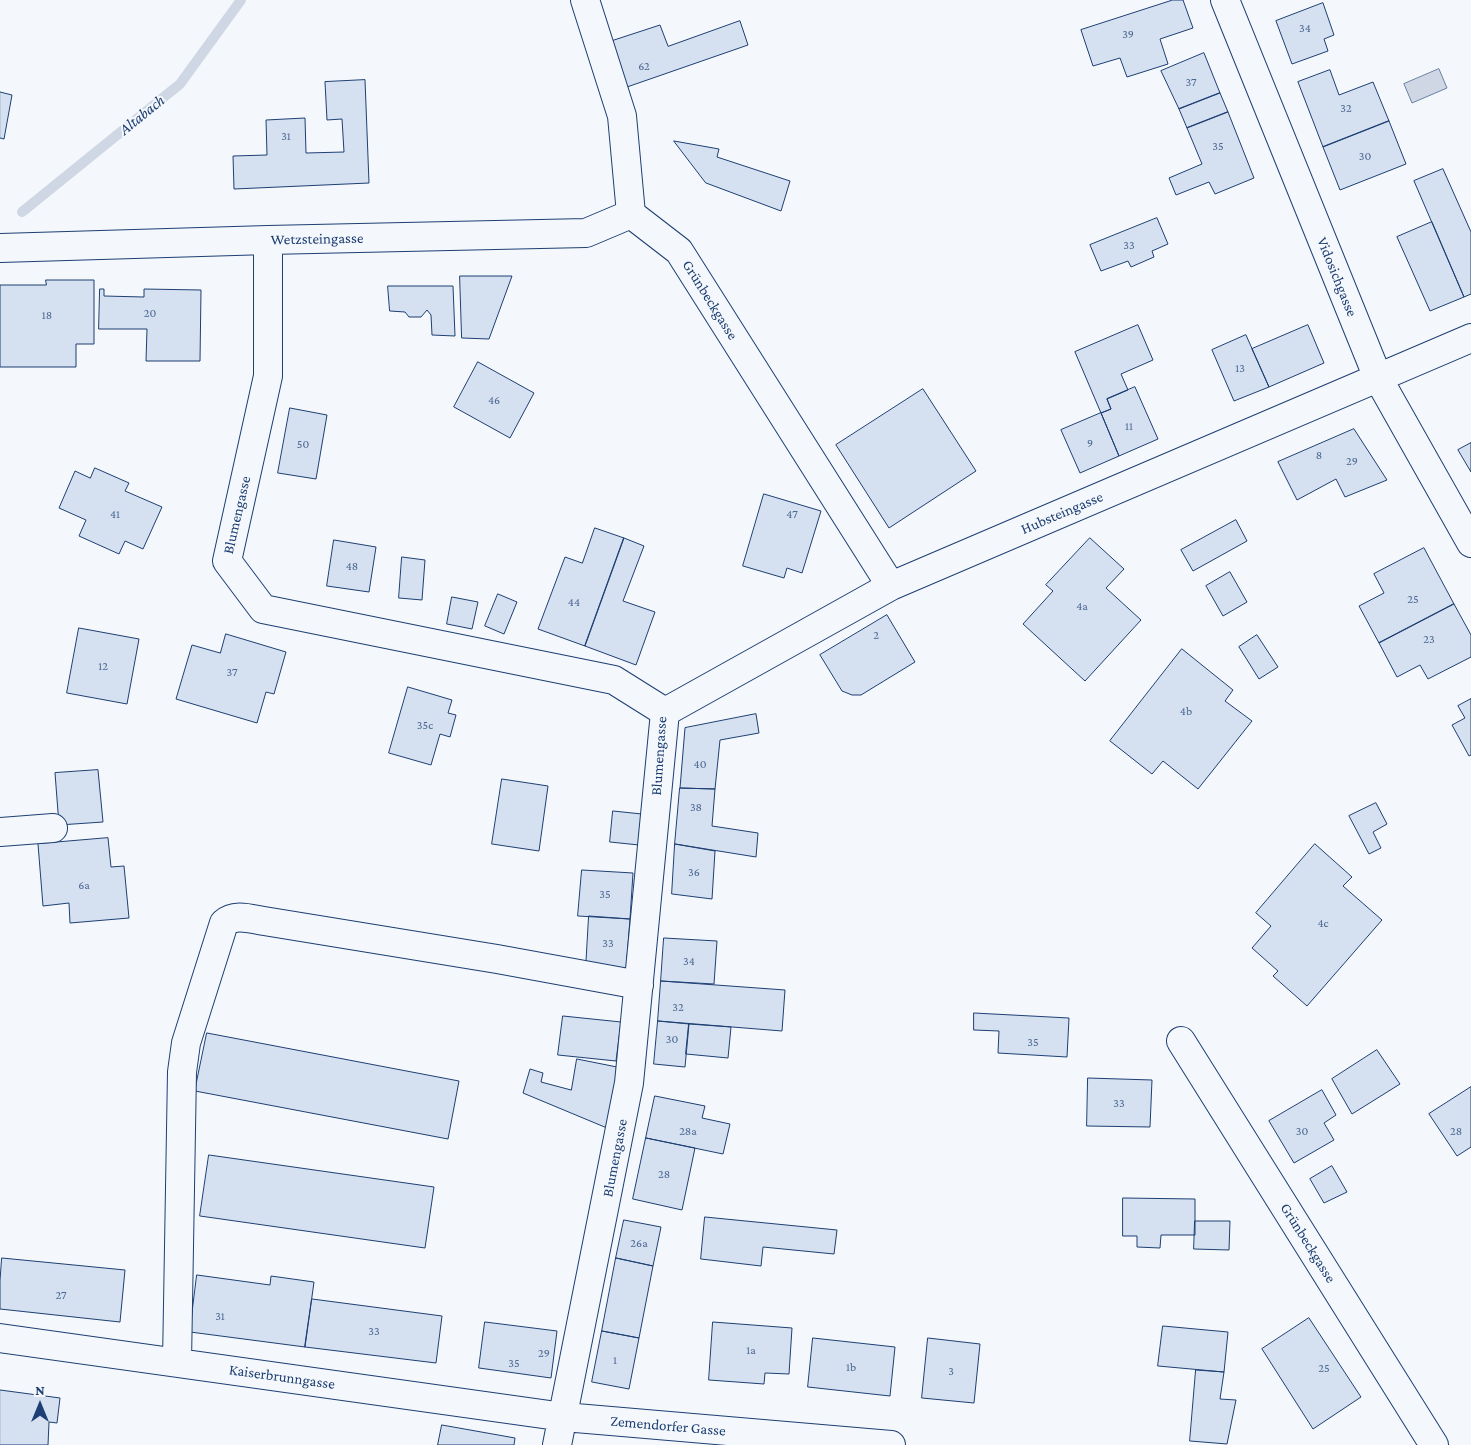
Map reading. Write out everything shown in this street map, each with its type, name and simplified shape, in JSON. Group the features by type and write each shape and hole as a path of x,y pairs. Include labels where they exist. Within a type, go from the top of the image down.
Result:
{"street":[{"path":"585,0 622,116 631,214"},
{"name":"Vidosichgasse","path":"1225,0 1378,378 1471,543"},
{"name":"Wetzsteingasse","path":"0,248 586,233 631,214"},
{"name":"Grünbeckgasse","path":"631,214 679,251 891,586"},
{"name":"Blumengasse","path":"268,240 268,376 227,561 263,609 614,680 665,712 629,1083 558,1445"},
{"name":"Hubsteingasse","path":"665,712 891,586 1471,338"},
{"path":"0,832 53,828"},
{"path":"177,1362 182,1072 186,1043 224,924 229,919 239,917 284,924 497,959 639,985"},
{"name":"Grünbeckgasse","path":"1181,1042 1434,1445"},
{"name":"Kaiserbrunngasse","path":"0,1338 564,1417"},
{"name":"Zemendorfer Gasse","path":"564,1417 891,1445"}],"shaded area":[{"path":"1439,69 1447,88 1412,103 1404,84"}],"building":[{"path":"1173,0 1183,0 1193,28 1160,39 1168,64 1127,77 1120,58 1093,66 1081,30"},
{"path":"1323,3 1334,35 1324,39 1328,51 1292,64 1276,21"},
{"path":"740,21 748,45 627,87 611,41 660,25 668,46"},
{"path":"1204,53 1220,93 1179,109 1161,71"},
{"path":"1330,70 1339,95 1373,82 1389,121 1323,147 1298,82"},
{"path":"365,80 369,183 234,189 233,156 267,155 266,120 305,118 306,153 344,152 342,119 327,120 325,82"},
{"path":"0,92 12,95 4,139 0,138"},
{"path":"1220,93 1228,112 1187,128 1179,109"},
{"path":"1228,112 1254,178 1215,194 1209,182 1176,195 1169,178 1202,164 1187,128"},
{"path":"1389,121 1406,164 1340,190 1323,147"},
{"path":"674,141 719,149 717,157 790,181 781,211 706,183"},
{"path":"1443,169 1471,232 1471,294 1464,297 1414,181"},
{"path":"1157,218 1168,244 1152,251 1154,257 1131,267 1128,261 1101,271 1090,245"},
{"path":"1432,222 1464,297 1430,311 1397,237"},
{"path":"460,276 512,276 489,339 462,338"},
{"path":"46,280 94,280 94,344 76,344 76,367 0,367 0,285 46,285"},
{"path":"388,286 453,286 455,336 432,335 431,315 427,310 421,317 409,317 405,312 390,311"},
{"path":"100,289 104,289 104,296 144,297 144,289 201,290 200,361 146,361 147,329 99,329"},
{"path":"1138,325 1153,360 1121,374 1128,390 1107,399 1111,409 1101,413 1075,352"},
{"path":"1308,325 1324,363 1269,387 1252,349"},
{"path":"1246,335 1269,387 1234,401 1212,350"},
{"path":"478,362 534,393 510,438 454,407"},
{"path":"1135,387 1158,439 1119,456 1101,413 1111,409 1107,399"},
{"path":"923,389 976,471 889,528 836,445"},
{"path":"290,408 327,415 316,479 278,473"},
{"path":"1101,413 1119,456 1080,473 1061,430"},
{"path":"1354,429 1387,480 1345,497 1336,479 1297,500 1278,462"},
{"path":"1471,443 1471,472 1458,450"},
{"path":"95,468 129,483 125,491 162,507 143,549 125,541 119,554 79,536 86,520 59,508 75,471 90,478"},
{"path":"764,494 821,511 802,573 787,568 784,578 743,566"},
{"path":"1236,520 1247,541 1193,571 1181,550"},
{"path":"595,528 624,538 585,646 538,629 565,557 582,563"},
{"path":"624,538 644,546 623,601 655,612 636,665 585,646"},
{"path":"1090,538 1124,569 1106,588 1141,620 1085,681 1023,624 1053,591 1046,585"},
{"path":"334,540 376,547 369,592 327,586"},
{"path":"1424,548 1454,604 1379,643 1359,606 1384,593 1374,574"},
{"path":"402,557 425,560 422,600 399,598"},
{"path":"1230,572 1247,602 1223,616 1206,586"},
{"path":"498,594 517,602 504,634 485,626"},
{"path":"452,597 478,602 472,629 447,624"},
{"path":"1454,604 1471,635 1471,657 1428,679 1420,665 1397,677 1379,643"},
{"path":"887,615 915,662 861,695 852,695 842,691 820,655"},
{"path":"79,628 139,639 127,704 67,693"},
{"path":"226,634 286,652 274,694 266,692 257,723 176,699 192,645 220,653"},
{"path":"1257,635 1278,667 1259,679 1239,647"},
{"path":"1182,649 1233,690 1225,701 1252,721 1198,789 1163,761 1152,774 1110,741"},
{"path":"408,687 452,700 448,713 456,715 450,737 440,734 431,765 389,753"},
{"path":"1471,699 1471,755 1469,756 1452,725 1465,718 1458,706"},
{"path":"756,714 759,733 720,740 715,789 680,788 685,728"},
{"path":"98,770 103,822 59,825 55,773"},
{"path":"502,779 548,786 539,851 492,844"},
{"path":"680,788 715,789 712,826 758,833 756,857 675,844"},
{"path":"1376,803 1387,824 1373,832 1381,848 1369,854 1349,816"},
{"path":"613,811 642,814 639,845 610,842"},
{"path":"108,838 111,867 124,866 129,918 70,923 69,903 43,906 38,844"},
{"path":"675,844 715,851 712,899 672,894"},
{"path":"1315,844 1352,877 1343,886 1382,920 1307,1006 1273,976 1278,971 1252,948 1271,926 1256,913"},
{"path":"582,870 633,873 630,919 578,916"},
{"path":"589,916 630,919 626,971 586,968"},
{"path":"664,938 717,941 714,984 661,981"},
{"path":"661,981 785,990 782,1031 658,1021"},
{"path":"974,1013 1069,1018 1067,1057 998,1053 999,1031 974,1030"},
{"path":"563,1016 621,1022 616,1061 558,1055"},
{"path":"658,1021 689,1024 685,1067 654,1064"},
{"path":"689,1024 731,1027 728,1058 686,1054"},
{"path":"207,1033 459,1081 448,1139 195,1091"},
{"path":"1377,1050 1400,1084 1352,1114 1332,1079"},
{"path":"577,1059 622,1068 607,1128 523,1093 530,1069 543,1073 541,1082 571,1090"},
{"path":"1088,1078 1152,1080 1150,1127 1087,1126"},
{"path":"1471,1087 1471,1147 1457,1156 1429,1114"},
{"path":"1322,1090 1336,1115 1324,1123 1334,1140 1294,1163 1269,1121"},
{"path":"655,1096 705,1106 702,1118 730,1124 723,1154 646,1138"},
{"path":"646,1138 695,1148 682,1210 633,1199"},
{"path":"209,1155 434,1187 425,1248 200,1216"},
{"path":"1332,1166 1347,1192 1324,1203 1310,1179"},
{"path":"1123,1198 1195,1199 1195,1235 1161,1235 1160,1248 1137,1247 1137,1236 1123,1236"},
{"path":"705,1217 837,1230 834,1254 763,1247 761,1266 701,1259"},
{"path":"624,1220 661,1227 653,1266 616,1258"},
{"path":"1195,1221 1230,1221 1229,1250 1194,1249"},
{"path":"2,1258 125,1270 120,1322 0,1309"},
{"path":"616,1258 653,1266 639,1338 602,1331"},
{"path":"197,1275 270,1285 271,1276 314,1282 305,1347 190,1332"},
{"path":"312,1299 442,1316 436,1363 305,1347"},
{"path":"1309,1318 1361,1397 1313,1429 1262,1349"},
{"path":"485,1322 557,1331 551,1378 479,1368"},
{"path":"713,1322 792,1328 789,1374 765,1373 764,1384 709,1380"},
{"path":"1163,1326 1228,1332 1224,1372 1158,1366"},
{"path":"602,1331 639,1338 629,1389 592,1382"},
{"path":"813,1338 895,1347 890,1396 808,1387"},
{"path":"928,1338 980,1344 974,1403 922,1398"},
{"path":"1196,1370 1224,1372 1220,1399 1236,1400 1227,1444 1190,1441"},
{"path":"0,1390 60,1398 57,1423 49,1422 48,1445 0,1445"},
{"path":"442,1425 515,1438 514,1445 438,1445"}],"waterway":[{"name":"Altabach","path":"22,212 180,84 241,0"}]}
